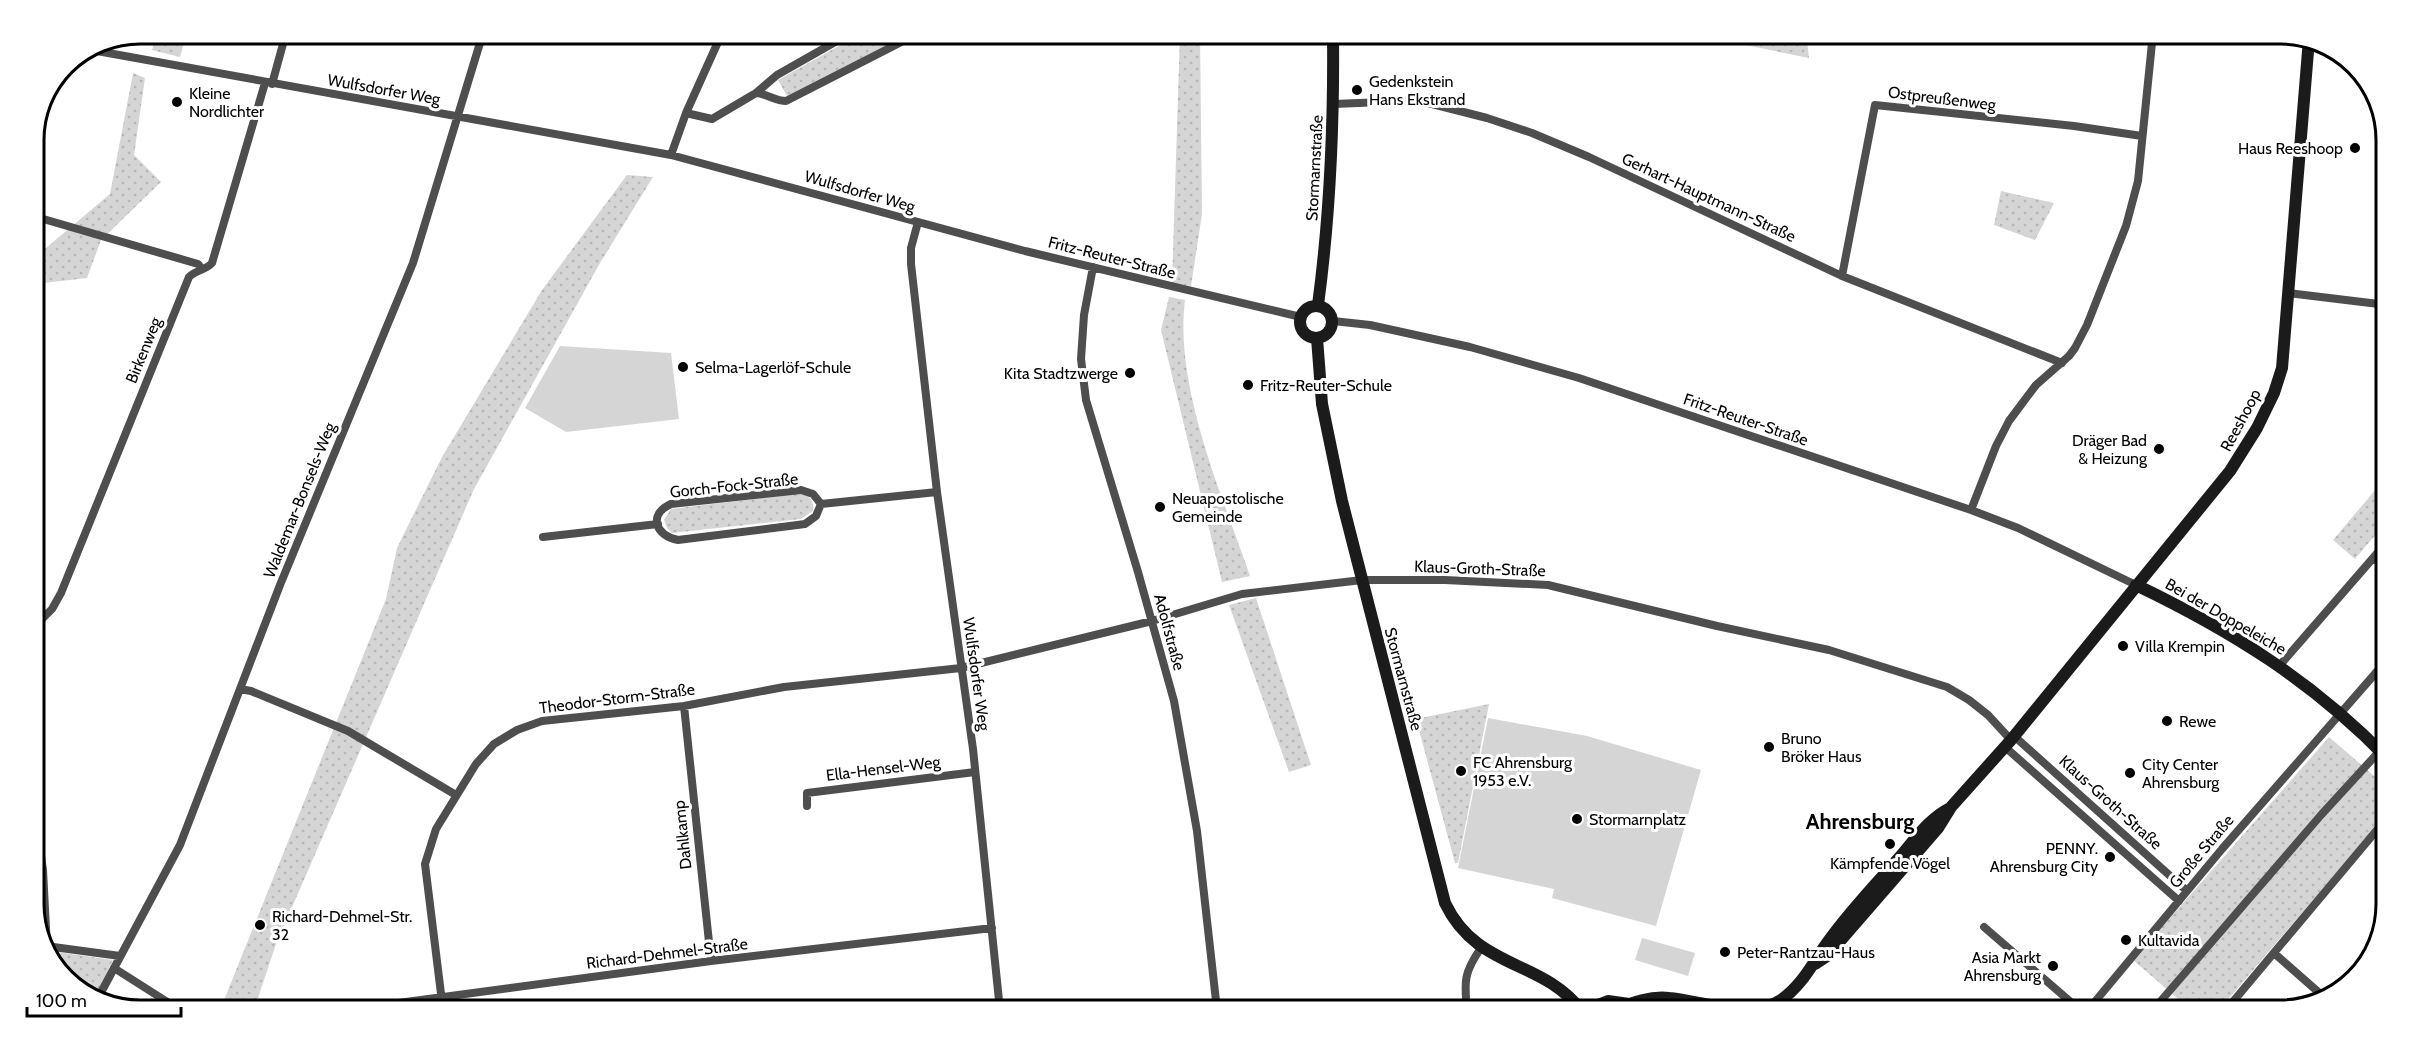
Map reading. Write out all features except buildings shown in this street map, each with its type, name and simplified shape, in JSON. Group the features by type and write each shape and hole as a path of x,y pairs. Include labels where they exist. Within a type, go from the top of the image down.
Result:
{"street":[{"name":"Birkenweg","path":"44,617 52,609 61,593 189,277 208,268 212,263 257,116 282,44"},
{"name":"Waldemar-Bonsels-Weg","path":"102,991 180,845 359,391 413,263 480,44"},
{"path":"671,155 686,113 717,44"},
{"path":"686,113 712,119 756,93 777,75 832,44"},
{"path":"756,93 769,94 780,101 786,101 897,44"},
{"name":"Stormarnstraße","path":"1318,305 1328,218 1334,104 1333,44"},
{"path":"1971,510 1995,446 2009,422 2036,385 2062,363 2075,348 2087,325 2129,218 2138,181 2152,44"},
{"name":"Reeshoop","path":"1780,1000 1815,964 1827,956 1938,828 1951,807 2010,741 2230,471 2257,428 2274,393 2282,368 2308,48"},
{"name":"Wulfsdorfer Weg","path":"101,52 268,84 671,155 918,222 911,248 910,264 937,492 975,772 999,1000"},
{"name":"Gerhart-Hauptmann-Straße","path":"1334,104 1407,101 1432,104 1498,121 1581,154 1842,276 2062,363"},
{"name":"Ostpreußenweg","path":"1842,276 1875,105 2073,126 2142,136"},
{"path":"44,219 198,264 202,269"},
{"name":"Fritz-Reuter-Straße","path":"918,222 1093,267 1301,316"},
{"name":"Adolfstraße","path":"1093,267 1084,315 1081,359 1086,400 1174,701 1197,831 1216,1000"},
{"path":"2288,293 2376,304"},
{"path":"1318,305 1328,310 1333,321 1329,332 1317,338 1304,332 1300,324 1301,316 1306,308 1318,305"},
{"name":"Fritz-Reuter-Straße","path":"1333,321 1370,325 1470,347 1579,378 1971,510 2019,528 2136,585"},
{"name":"Stormarnstraße","path":"1317,338 1321,396 1330,447 1444,899 1456,923 1481,948 1546,981 1570,1000"},
{"name":"Gorch-Fock-Straße","path":"658,524 657,514 671,504 801,490 813,494 821,504"},
{"path":"543,537 658,524 661,533 668,538 678,540 805,524 816,516 821,504 937,492"},
{"path":"2280,665 2376,556"},
{"name":"Klaus-Groth-Straße","path":"961,668 1152,621 1242,594 1362,580 1445,580 1548,585 1717,626 1829,650 1947,687 1969,700 1988,716 2010,741 2182,896"},
{"name":"Bei der Doppeleiche","path":"2136,585 2206,620 2280,665 2376,744"},
{"name":"Theodor-Storm-Straße","path":"442,1000 425,864 436,829 476,764 494,744 517,730 542,721 684,706 784,687 961,668"},
{"name":"Große Straße","path":"2096,1000 2182,896 2376,672"},
{"path":"240,689 259,694 348,731 456,795"},
{"name":"Dahlkamp","path":"684,706 711,961"},
{"name":"Klaus-Groth-Straße","path":"2010,741 2182,896"},
{"path":"2162,1000 2321,815 2376,760"},
{"name":"Ella-Hensel-Weg","path":"807,806 807,793 975,772"},
{"path":"2234,1000 2376,831"},
{"path":"44,889 46,926"},
{"path":"1984,927 2068,1000"},
{"name":"Richard-Dehmel-Straße","path":"414,1000 711,961 992,928"},
{"path":"54,948 120,956"},
{"path":"1466,1000 1464,978 1472,960 1481,948"},
{"path":"2274,953 2318,992"},
{"path":"114,968 164,1000"},
{"name":"Reeshoop","path":"1646,1000 1668,998 1680,1000"}],"shaded area":[{"path":"154,44 184,44 180,57 152,50"},
{"path":"842,44 891,44 787,96 778,80"},
{"path":"1180,44 1200,44 1202,214 1191,286 1172,283"},
{"path":"1741,44 1807,44 1809,58"},
{"path":"133,73 145,78 134,155 161,182 101,240 87,278 44,283 44,250 110,194"},
{"path":"627,175 653,177 600,263 474,489 276,944 257,1000 224,1000 386,599 397,548 442,457 542,290"},
{"path":"2001,191 2054,203 2035,240 1994,225"},
{"path":"1169,297 1185,300 1183,333 1193,404 1214,476 1250,576 1222,582 1161,330"},
{"path":"560,346 671,353 679,419 566,432 525,408"},
{"path":"2376,489 2376,534 2355,559 2333,540"},
{"path":"794,494 809,497 813,502 813,511 801,519 672,533 664,520 671,509"},
{"path":"1256,598 1311,765 1289,772 1229,605"},
{"path":"1489,704 1458,863 1455,863 1416,719"},
{"name":"Stormarnplatz","path":"1488,718 1587,736 1701,770 1656,926 1552,898 1554,889 1458,868"},
{"path":"2329,737 2376,778 2376,826 2228,1000 2179,1000 2133,960"},
{"path":"1642,938 1695,953 1688,976 1635,960"},
{"path":"57,952 113,960 99,990 81,980"}],"place":[{"name":"Gedenkstein Hans Ekstrand","path":"1357,90"},
{"name":"Kleine Nordlichter","path":"177,102"},
{"name":"Haus Reeshoop","path":"2355,148"},
{"name":"Selma-Lagerlöf-Schule","path":"683,367"},
{"name":"Kita Stadtzwerge","path":"1130,373"},
{"name":"Fritz-Reuter-Schule","path":"1248,385"},
{"name":"Dräger Bad & Heizung","path":"2159,449"},
{"name":"Neuapostolische Gemeinde","path":"1160,507"},
{"name":"Villa Krempin","path":"2123,646"},
{"name":"Rewe","path":"2167,721"},
{"name":"Bruno Bröker Haus","path":"1769,747"},
{"name":"FC Ahrensburg 1953 e.V.","path":"1461,771"},
{"name":"City Center Ahrensburg","path":"2130,773"},
{"name":"Stormarnplatz","path":"1577,819"},
{"name":"Kämpfende Vögel","path":"1890,844"},
{"name":"PENNY. Ahrensburg City","path":"2110,857"},
{"name":"Richard-Dehmel-Str. 32","path":"260,925"},
{"name":"Kultavida","path":"2126,940"},
{"name":"Peter-Rantzau-Haus","path":"1725,952"},
{"name":"Asia Markt Ahrensburg","path":"2053,966"}],"district":[{"name":"Ahrensburg","path":"1860,821"}]}
